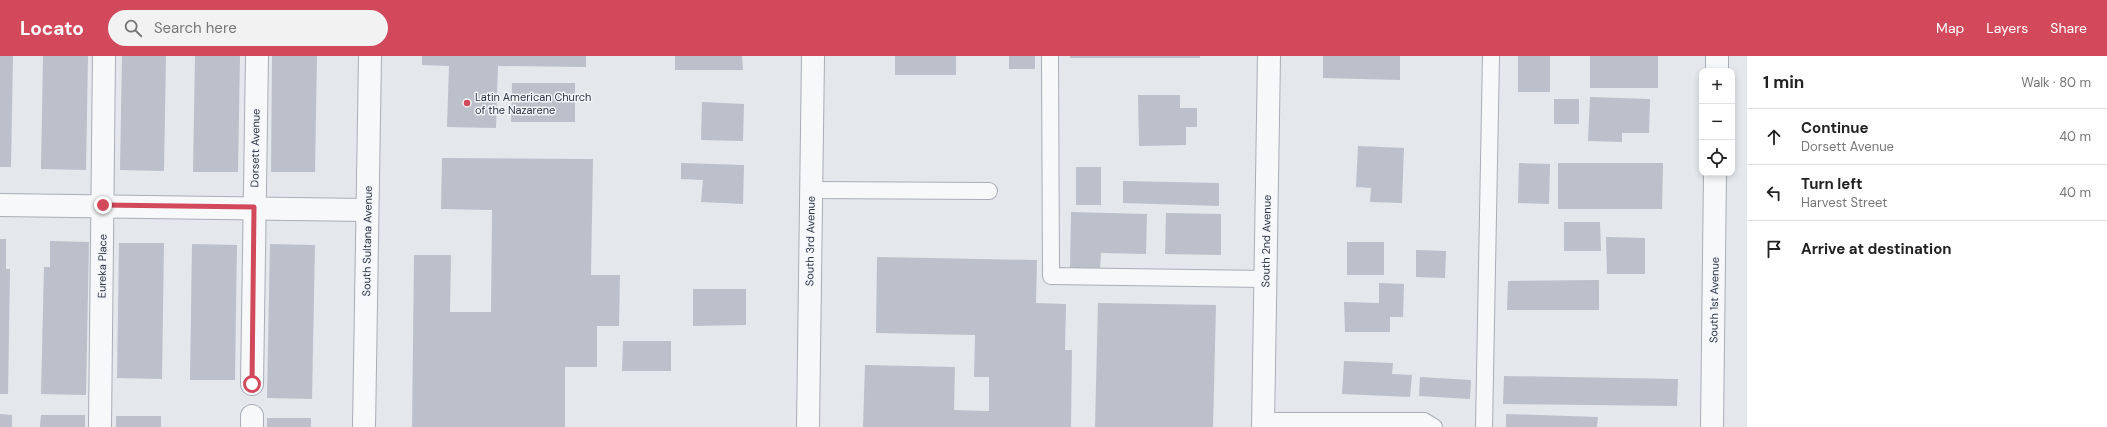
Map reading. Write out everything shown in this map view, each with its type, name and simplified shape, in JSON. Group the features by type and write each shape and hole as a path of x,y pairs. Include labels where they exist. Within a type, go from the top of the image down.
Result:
{"street":[{"name":"Eureka Place","path":"100,427 104,56"},
{"name":"Dorsett Avenue","path":"252,384 257,56"},
{"name":"South Sultana Avenue","path":"364,427 370,56"},
{"name":"South 3rd Avenue","path":"808,427 813,56"},
{"name":"South 2nd Avenue","path":"1263,424 1269,56"},
{"path":"1716,68 1717,56"},
{"name":"South 1st Avenue","path":"1712,427 1715,176"},
{"path":"0,205 254,207 367,210"}],"lane":[{"path":"1050,56 1051,276 1265,279"},
{"path":"1484,427 1491,56"},
{"path":"811,190 989,191"},
{"path":"1263,424 1424,421 1434,427"}],"building":[{"path":"0,56 13,56 11,167 0,167"},
{"path":"43,56 88,56 86,170 41,169"},
{"path":"122,56 166,56 164,171 120,170"},
{"path":"195,56 240,56 238,172 193,172"},
{"path":"272,56 317,56 315,172 271,172"},
{"path":"422,56 586,56 586,67 498,66 496,128 447,127 449,66 422,65"},
{"path":"675,56 742,56 743,70 675,70"},
{"path":"895,56 956,56 956,75 895,75"},
{"path":"1009,56 1035,56 1035,69 1009,69"},
{"path":"1070,56 1200,56 1200,58 1070,58"},
{"path":"1323,56 1400,56 1400,80 1323,78"},
{"path":"1518,56 1550,56 1550,92 1518,92"},
{"path":"1590,56 1658,56 1658,88 1590,88"},
{"path":"512,83 575,83 575,122 511,122"},
{"path":"1138,95 1180,95 1180,108 1197,108 1197,127 1186,127 1186,145 1139,146"},
{"path":"1590,97 1650,99 1649,133 1622,133 1622,142 1588,141"},
{"path":"1554,99 1579,99 1579,124 1554,124"},
{"path":"702,102 744,104 743,141 701,140"},
{"path":"1358,146 1404,148 1402,203 1370,202 1371,188 1356,187"},
{"path":"442,158 593,159 591,275 620,275 619,326 597,326 597,367 565,367 565,427 412,427 414,255 451,255 450,312 491,312 492,210 441,209"},
{"path":"681,163 744,165 743,204 701,202 703,180 681,179"},
{"path":"1519,163 1550,164 1549,204 1518,203"},
{"path":"1558,163 1663,163 1662,209 1558,209"},
{"path":"1076,167 1101,167 1101,205 1076,205"},
{"path":"1123,181 1219,183 1219,206 1123,203"},
{"path":"1071,212 1147,214 1146,254 1101,253 1100,269 1070,269"},
{"path":"1166,213 1221,214 1221,255 1165,254"},
{"path":"1564,222 1600,222 1601,251 1564,251"},
{"path":"1606,237 1645,238 1645,274 1607,274"},
{"path":"0,239 6,239 6,269 10,269 8,394 0,394"},
{"path":"50,241 89,242 86,395 41,394 44,267 50,267"},
{"path":"1347,242 1384,242 1384,275 1347,275"},
{"path":"119,243 164,243 162,379 117,378"},
{"path":"192,244 237,245 235,380 190,380"},
{"path":"270,244 315,245 312,399 267,398"},
{"path":"1416,250 1446,251 1445,278 1416,277"},
{"path":"877,257 1037,260 1036,303 1066,304 1065,350 1072,350 1071,427 863,427 865,365 955,367 954,410 989,411 989,377 974,377 975,335 876,333"},
{"path":"1599,280 1599,310 1507,310 1508,281"},
{"path":"1379,283 1404,284 1403,317 1390,317 1390,332 1345,332 1344,302 1379,303"},
{"path":"693,289 746,289 746,325 693,326"},
{"path":"1098,303 1216,305 1213,427 1095,427"},
{"path":"623,341 671,341 671,371 622,371"},
{"path":"1344,361 1393,363 1392,374 1412,375 1410,397 1342,394"},
{"path":"1504,376 1678,379 1677,406 1503,404"},
{"path":"1420,377 1471,380 1470,399 1419,396"},
{"path":"0,414 12,415 12,427 0,427"},
{"path":"1506,414 1598,417 1597,427 1506,427"},
{"path":"41,415 85,415 85,427 40,427"},
{"path":"116,416 161,416 161,427 116,427"},
{"path":"267,418 311,418 311,427 267,427"}],"place":[{"name":"Latin American Church of the Nazarene","path":"467,103"}],"route":[{"path":"103,205 254,207 252,384"}]}
